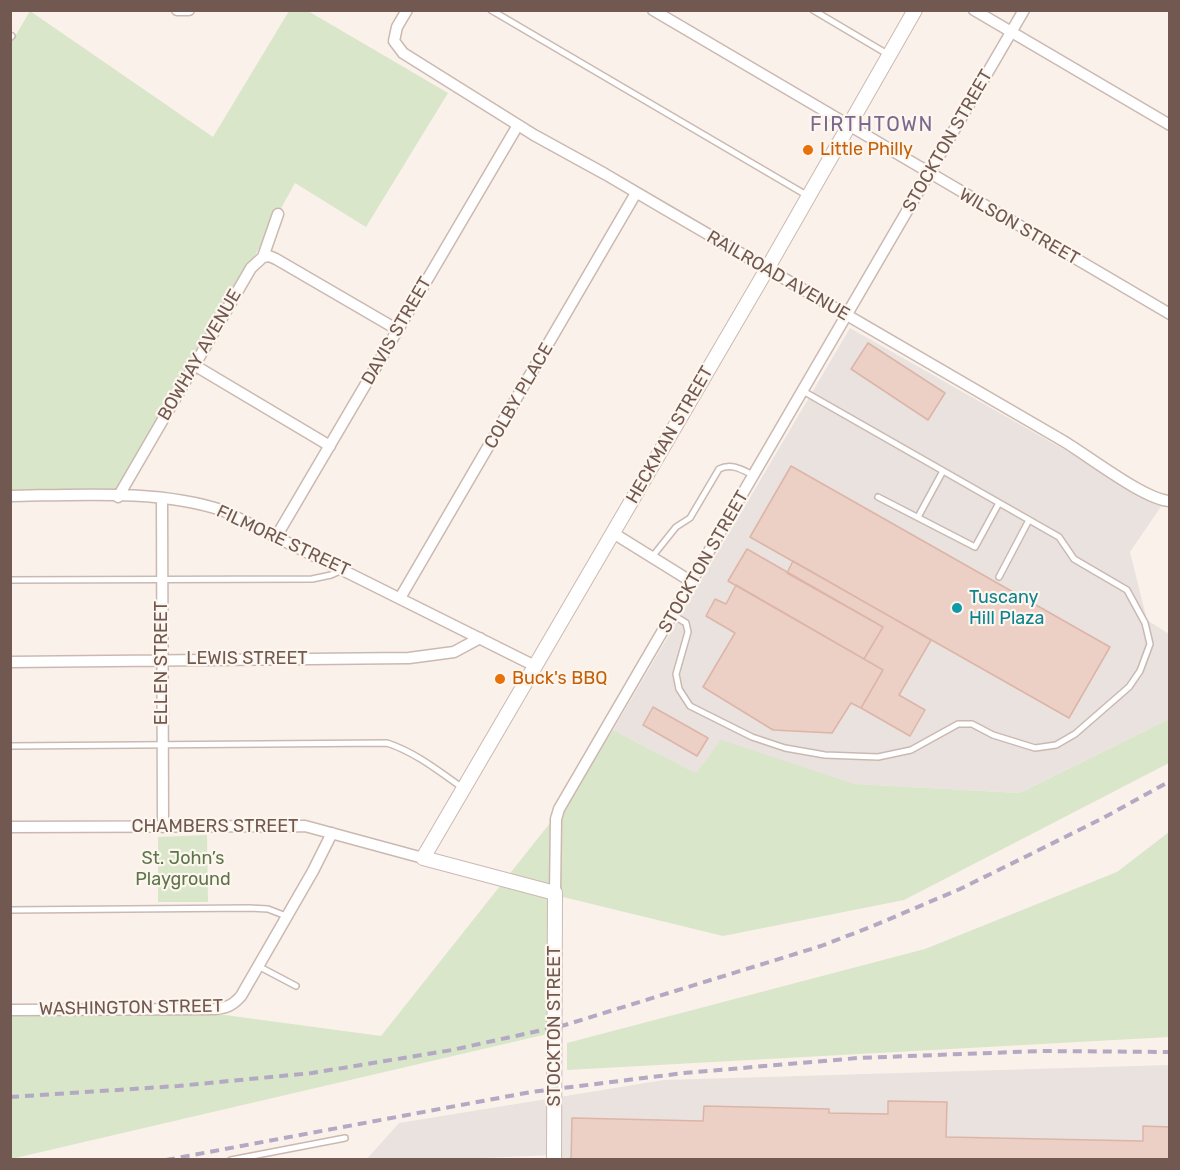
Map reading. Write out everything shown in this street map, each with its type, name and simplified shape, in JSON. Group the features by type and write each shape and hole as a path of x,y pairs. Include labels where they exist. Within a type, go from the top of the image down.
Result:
{"street":[{"path":"177,10 189,10"},
{"name":"RAILROAD AVENUE","path":"407,10 397,27 394,39 402,52 518,125 1063,441 1142,491 1158,500 1170,501"},
{"name":"WILSON STREET","path":"653,10 928,174 1170,314"},
{"name":"HECKMAN STREET","path":"423,858 767,269 915,10"},
{"path":"974,10 1170,125"},
{"name":"STOCKTON STREET","path":"554,1160 556,819 559,809 1024,10"},
{"name":"DAVIS STREET","path":"276,537 518,125"},
{"name":"COLBY PLACE","path":"400,598 636,193"},
{"name":"BOWHAY AVENUE","path":"118,497 251,268 263,257 278,214"},
{"path":"263,257 269,256 276,259 398,330"},
{"path":"194,365 330,446"},
{"name":"FILMORE STREET","path":"10,496 162,498 224,511 535,666"},
{"name":"ELLEN STREET","path":"162,498 163,827"},
{"path":"613,533 692,582"},
{"name":"LEWIS STREET","path":"10,662 409,658 454,652 480,638"},
{"name":"CHAMBERS STREET","path":"10,827 295,826 332,833 555,893"},
{"name":"WASHINGTON STREET","path":"10,1010 226,1008 234,1004 241,996 287,917 332,833"}],"lane":[{"path":"491,10 808,196"},
{"path":"813,10 890,56"},
{"path":"672,615 686,622 688,632 676,674 679,689 690,706 752,737 785,748 834,756 878,758 910,750 958,724 972,724 993,735 1035,748 1056,746 1075,734 1129,687 1140,671 1150,644 1145,622 1127,590 1074,559 1059,537 803,391"},
{"path":"652,557 676,527 690,518 719,469 734,466 754,475"},
{"path":"918,517 943,471"},
{"path":"878,496 975,547 999,503"},
{"path":"999,577 1029,520"},
{"path":"10,580 312,579 331,575 343,569"},
{"path":"10,746 387,743 398,746 464,789"},
{"path":"10,910 249,908 268,909 287,917"},
{"path":"258,966 296,986"},
{"path":"231,1160 345,1138"}],"shaded area":[{"path":"850,328 1162,505 1130,552 1147,620 1169,634 1169,719 1020,793 855,784 721,741 696,773 613,730"},
{"path":"1169,1065 1169,1159 554,1160 554,1155 366,1160 399,1123 664,1080"}],"green space":[{"path":"30,11 213,137 289,11 308,11 448,93 366,227 295,183 124,493 11,495 10,45"},
{"path":"1169,719 1169,763 904,900 723,936 555,895 556,1032 11,1159 10,1014 210,1013 381,1036 554,818 613,730 696,773 721,740 855,784 1020,793"},
{"path":"1169,832 1169,1037 567,1070 567,1043 925,949 1117,872"},
{"name":"St. John’s Playground","path":"207,835 208,902 158,902 158,837"}],"building":[{"path":"868,343 945,393 928,420 851,369"},
{"name":"Tuscany Hill Plaza","path":"791,466 1110,647 1069,718 750,537"},
{"path":"747,549 883,627 864,659 728,581"},
{"path":"793,561 931,640 899,695 925,710 910,736 861,708 883,670 864,659 883,627 787,573"},
{"path":"736,585 883,670 861,708 851,703 832,733 773,730 703,687 735,633 706,616 715,599 726,604"},
{"path":"653,707 708,738 697,756 643,725"},
{"path":"888,1101 947,1102 946,1137 1143,1141 1143,1126 1170,1127 1170,1160 571,1160 572,1118 703,1121 704,1106 829,1109 829,1113 888,1114"}],"railway":[{"path":"10,1097 178,1086 312,1073 452,1050 565,1025 821,946 873,926 960,889 1103,818 1170,781"},
{"path":"166,1160 531,1092 684,1073 858,1058 1041,1051 1170,1052"}],"place":[{"name":"Little Philly","path":"808,150"},
{"name":"Tuscany Hill Plaza","path":"957,608"},
{"name":"Buck's BBQ","path":"500,679"}],"district":[{"name":"FIRTHTOWN","path":"872,125"}]}
